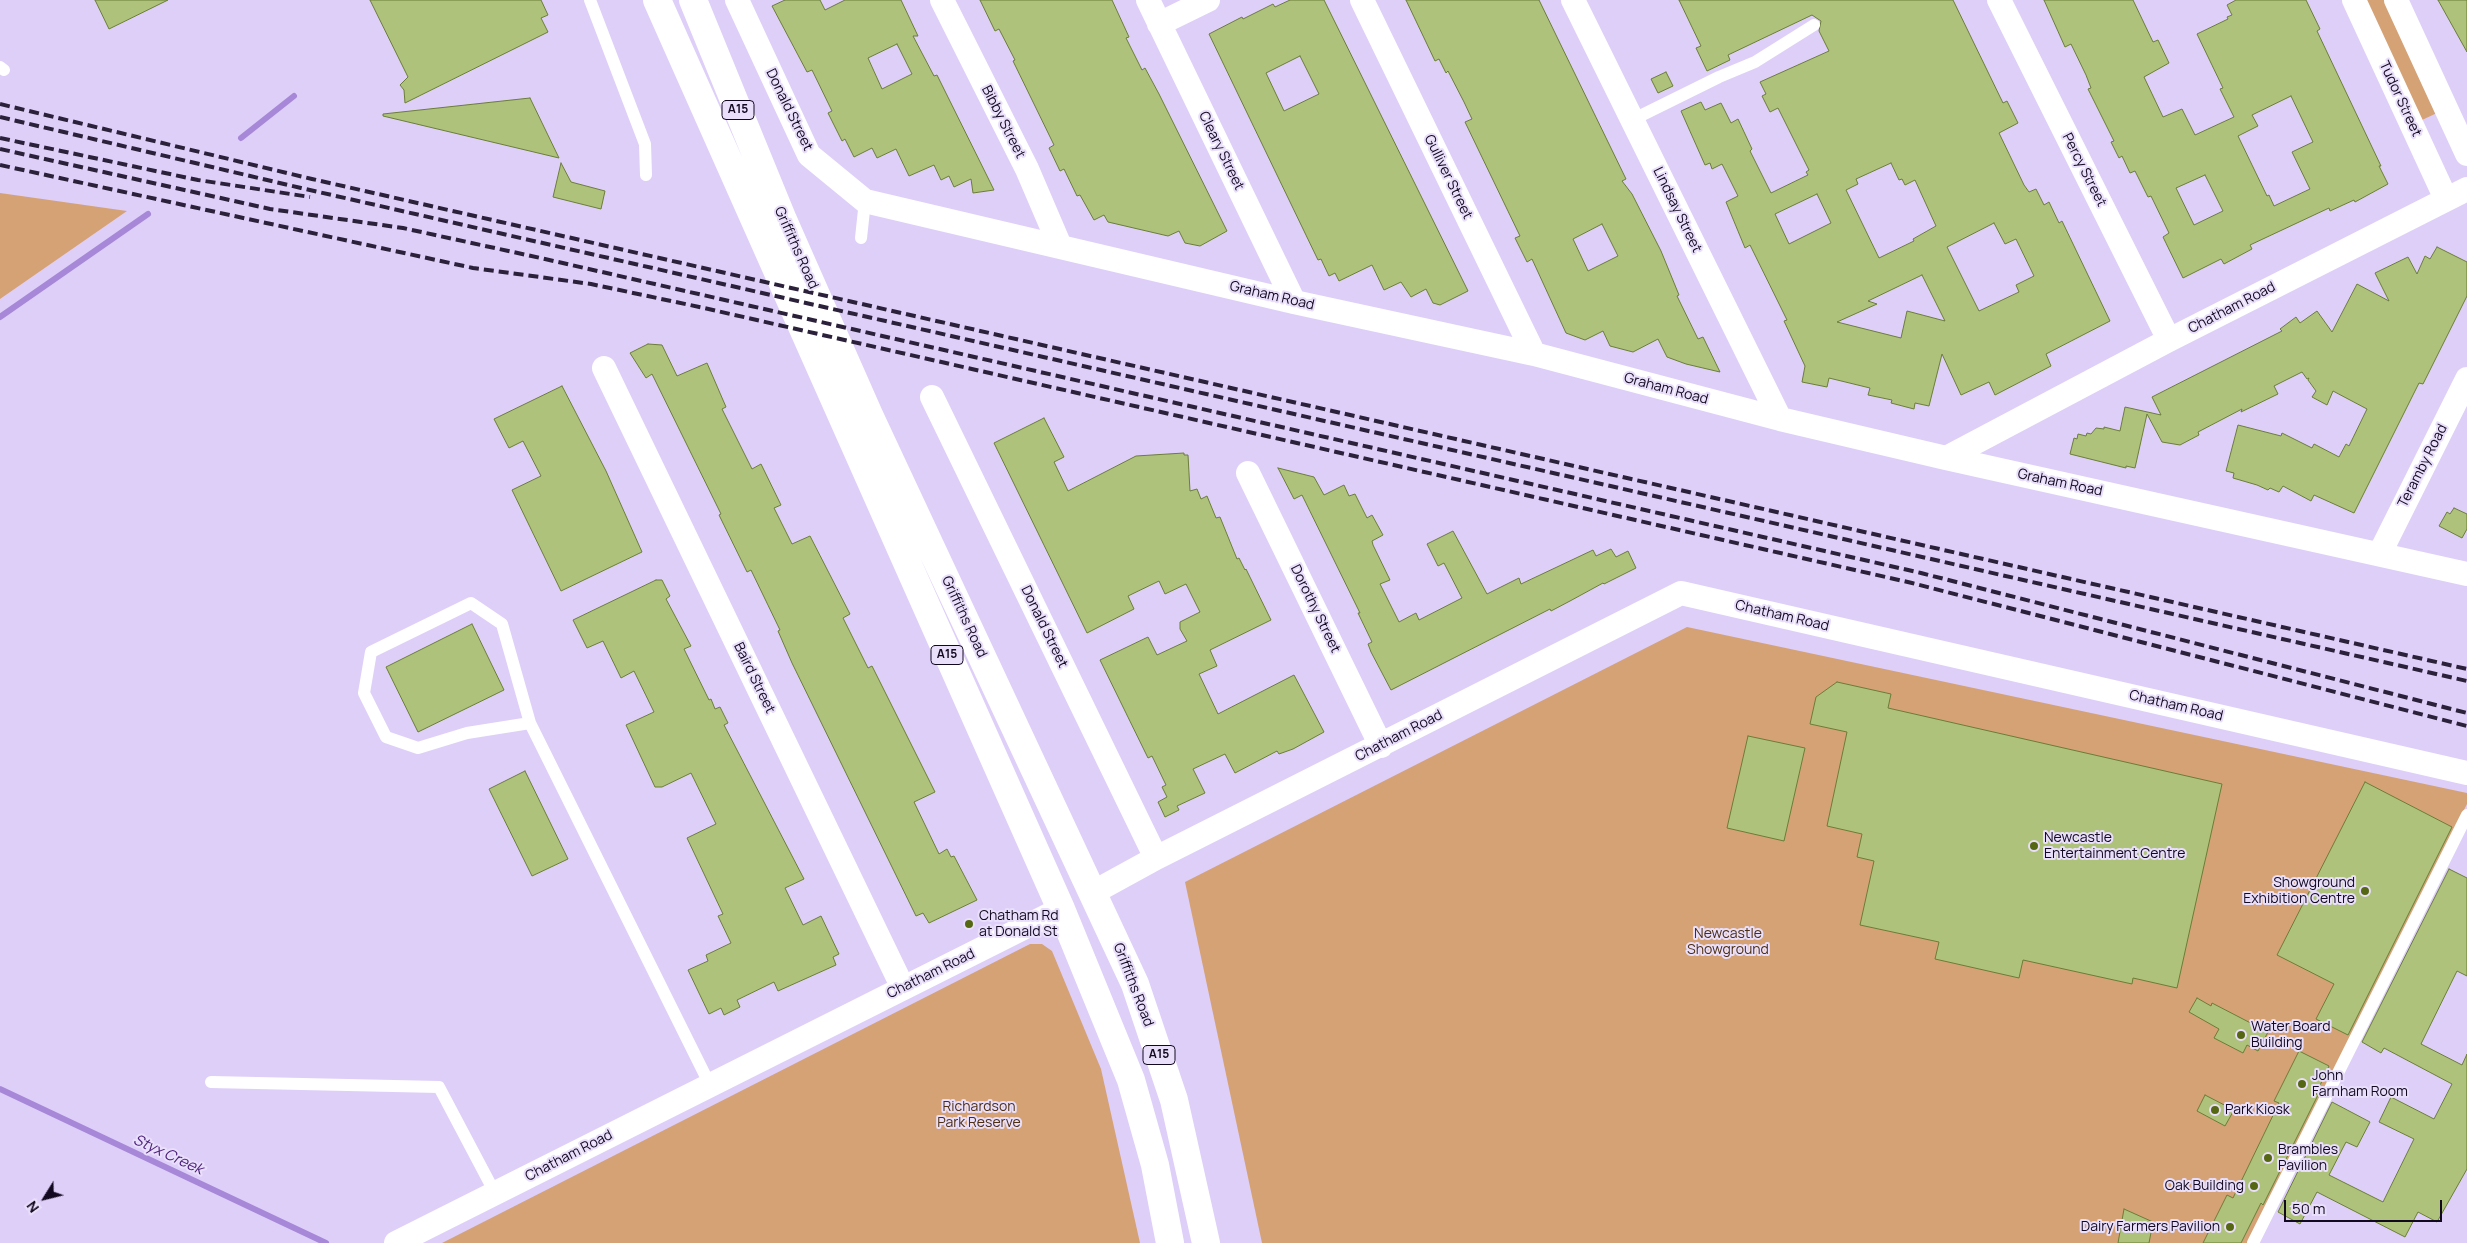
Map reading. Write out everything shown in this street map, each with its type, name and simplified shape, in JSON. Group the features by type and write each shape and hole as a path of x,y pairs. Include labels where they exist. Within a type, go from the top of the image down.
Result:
{"highway":[{"name":"Griffiths Road","path":"658,0 834,401 1061,909 1131,1080 1155,1165 1170,1243"},
{"name":"Griffiths Road","path":"692,0 783,220 869,415 1094,892 1135,984 1174,1100 1206,1243"},
{"name":"Chatham Road","path":"1061,909 1094,892"}],"street":[{"name":"Donald Street","path":"737,0 810,155 865,202"},
{"name":"Bibby Street","path":"942,0 1027,169 1060,246"},
{"name":"Cleary Street","path":"1148,0 1294,302"},
{"path":"1159,24 1208,0"},
{"name":"Gulliver Street","path":"1362,0 1534,354"},
{"name":"Lindsay Street","path":"1573,0 1780,419"},
{"name":"Percy Street","path":"1999,0 2169,340"},
{"name":"Tudor Street","path":"2354,0 2457,194"},
{"path":"2396,0 2467,154"},
{"name":"Chatham Road","path":"1946,458 2169,340 2457,194"},
{"name":"Graham Road","path":"865,202 1294,302 1534,354 1780,419 1946,458 2380,553 2467,574"},
{"name":"Baird Street","path":"604,368 903,988"},
{"name":"Teramby Road","path":"2380,553 2467,379"},
{"name":"Donald Street","path":"932,396 1156,858"},
{"name":"Dorothy Street","path":"1248,473 1381,746"},
{"name":"Chatham Road","path":"1094,892 1156,858 1381,746 1680,592 2467,773"},
{"name":"Chatham Road","path":"397,1243 1061,909"}],"lane":[{"path":"590,0 646,144 646,175"},
{"path":"1632,120 1686,86 1755,62 1814,25"},
{"path":"861,238 865,202"},
{"path":"530,723 467,733 418,748 386,736 364,693 371,652 471,603 502,624 530,723 710,1085"},
{"path":"2253,1243 2467,814"},
{"path":"211,1082 439,1087 495,1193"}],"green space":[{"path":"2366,0 2384,0 2437,113 2422,120"},
{"path":"0,193 127,211 0,299"},
{"name":"Newcastle Showground","path":"1687,627 2467,793 2467,804 2247,1243 1262,1243 1185,882"},
{"name":"Richardson Park Reserve","path":"1030,944 1042,944 1052,951 1101,1069 1140,1243 442,1243"}],"building":[{"path":"95,0 168,0 109,29"},
{"path":"370,0 541,0 548,15 541,18 548,32 405,103 404,90 400,85 408,77"},
{"path":"785,0 820,0 825,10 845,0 901,0 918,36 913,36 934,76 937,75 994,190 973,193 971,179 954,187 949,176 941,180 934,165 909,176 896,149 877,158 872,148 854,157 845,139 842,141 828,113 832,111 812,70 807,72 772,6","holes":["897,44 912,74 882,89 868,58"]},
{"path":"980,0 1112,0 1129,37 1126,38 1142,70 1145,68 1159,94 1227,231 1200,246 1185,243 1179,231 1168,236 1108,222 1104,215 1094,220 1080,195 1077,196 1064,169 1060,171 1049,148 1054,145 1013,61 1015,60 999,29 995,31"},
{"path":"1290,0 1324,0 1468,291 1440,305 1433,303 1426,289 1411,297 1401,282 1384,290 1372,265 1339,281 1335,273 1329,276 1321,259 1318,260 1209,34 1273,4 1275,7","holes":["1300,56 1319,94 1284,111 1266,73"]},
{"path":"1406,0 1539,0 1626,179 1622,181 1632,194 1661,251 1679,295 1677,296 1698,339 1703,337 1720,372 1686,364 1667,357 1658,339 1633,352 1610,346 1603,331 1585,340 1566,333 1532,259 1527,262 1515,238 1520,236 1465,122 1472,119 1464,102 1448,71 1446,73 1439,59 1435,61","holes":["1602,224 1618,256 1588,271 1573,239"]},
{"path":"1679,0 1953,0 2003,103 2007,101 2018,123 1999,133 2024,185 2029,192 2036,189 2044,205 2049,202 2059,223 2062,221 2110,321 2046,354 2051,366 1995,395 1989,382 1961,395 1942,354 1929,406 1915,403 1914,409 1891,403 1892,400 1868,395 1870,388 1829,378 1827,387 1802,382 1805,366 1784,321 1787,320 1750,245 1745,248 1726,202 1738,196 1722,164 1712,169 1710,163 1705,165 1681,111 1701,102 1705,110 1721,103 1731,123 1738,119 1752,149 1750,151 1771,193 1808,175 1806,172 1809,170 1778,108 1770,112 1762,96 1766,94 1760,82 1829,51 1819,31 1821,21 1812,15 1728,55 1730,60 1707,71 1696,48 1701,46","holes":["1891,163 1899,180 1902,179 1905,185 1915,180 1936,226 1913,239 1914,241 1879,258 1846,190 1858,184 1856,179","1817,194 1831,223 1789,244 1775,214","1994,223 2005,244 2016,239 2034,276 2016,285 2019,292 1979,311 1947,247","1922,275 1945,321 1907,311 1901,338 1837,322 1877,304 1868,301"]},
{"path":"2044,0 2133,0 2153,42 2158,40 2169,63 2144,77 2163,117 2182,109 2195,135 2234,117 2220,89 2223,88 2197,34 2228,19 2227,17 2232,15 2227,5 2236,0 2306,0 2320,29 2317,31 2388,184 2355,202 2354,200 2330,211 2329,208 2250,245 2252,249 2224,264 2221,259 2183,278 2163,237 2169,233 2151,196 2148,197 2135,171 2130,173 2122,156 2119,158 2111,142 2114,141 2088,89 2091,88 2071,44 2065,47","holes":["2291,96 2313,142 2292,152 2310,189 2274,206 2269,195 2267,196 2238,136 2258,126 2252,115","2205,175 2223,211 2194,225 2176,188"]},
{"path":"2438,0 2467,0 2467,52"},
{"path":"1666,72 1673,86 1658,93 1651,79"},
{"path":"530,98 559,158 383,116 383,114"},
{"path":"561,163 571,182 605,191 601,209 553,197"},
{"path":"2437,247 2467,262 2467,296 2423,384 2419,383 2354,513 2314,495 2311,501 2283,486 2279,492 2270,488 2268,490 2233,478 2234,473 2226,471 2238,425 2281,436 2282,433 2312,448 2314,444 2339,457 2346,444 2349,446 2367,409 2333,391 2327,405 2312,397 2316,391 2308,380 2309,378 2307,379 2302,372 2274,386 2278,394 2241,412 2242,409 2198,432 2199,435 2180,445 2162,442 2147,414 2135,468 2126,466 2126,468 2070,454 2074,438 2077,439 2078,434 2086,436 2087,433 2091,434 2096,428 2104,429 2104,427 2120,431 2125,407 2161,415 2152,397 2282,331 2280,329 2296,317 2300,323 2317,311 2332,332 2357,284 2389,301 2375,273 2408,257 2417,274 2425,256 2430,259"},
{"path":"648,344 662,345 677,376 707,363 726,407 722,409 752,469 761,464 781,505 774,508 792,544 810,536 850,614 843,618 868,668 872,666 935,792 914,802 939,854 947,849 951,857 954,856 977,900 929,923 923,913 916,916 792,663 778,631 780,630 751,570 747,572 719,515 721,514 652,374 646,378 630,353"},
{"path":"562,386 606,471 642,552 561,591 512,490 541,476 523,441 509,448 494,419"},
{"path":"1044,418 1064,457 1054,462 1068,491 1136,456 1184,453 1184,455 1188,455 1190,491 1197,489 1201,499 1207,496 1216,518 1220,517 1237,559 1239,558 1246,569 1271,620 1210,650 1217,666 1199,674 1218,714 1294,675 1324,732 1293,749 1279,754 1277,751 1235,773 1225,754 1193,769 1205,793 1177,806 1179,810 1165,817 1158,802 1167,797 1162,787 1166,785 1152,756 1148,758 1100,660 1148,637 1157,655 1187,641 1180,629 1180,622 1200,612 1186,584 1165,594 1159,581 1128,596 1134,609 1087,633 994,443"},
{"path":"1278,468 1314,477 1324,495 1344,485 1349,496 1355,494 1367,518 1372,515 1383,535 1372,541 1373,545 1390,580 1380,584 1399,622 1416,613 1419,620 1462,598 1444,563 1438,566 1427,544 1453,531 1487,594 1519,578 1521,584 1593,550 1596,556 1611,549 1616,557 1628,551 1636,568 1603,583 1551,611 1550,609 1391,690 1371,652 1368,644 1372,642 1358,613 1360,613 1302,495 1294,499"},
{"path":"2454,508 2467,514 2467,529 2462,538 2439,526 2447,512 2450,514"},
{"path":"656,580 662,580 670,596 666,599 691,646 684,649 709,700 711,699 715,709 720,707 728,723 724,725 804,879 785,888 803,925 821,916 839,954 833,957 836,965 778,991 774,982 737,1000 740,1007 724,1015 721,1008 709,1014 688,970 708,961 706,955 731,943 718,916 723,914 687,838 716,824 691,773 662,787 655,787 626,725 654,712 634,671 621,678 603,641 587,648 573,620"},
{"path":"472,624 504,690 418,732 386,667"},
{"name":"Newcastle Entertainment Centre","path":"1837,682 1891,694 1888,708 2222,784 2177,988 2133,978 2132,984 2023,960 2019,978 1935,959 1939,942 1860,925 1874,861 1857,857 1862,834 1827,826 1847,732 1810,724 1816,697"},
{"path":"1748,736 1805,748 1784,841 1727,828"},
{"path":"525,771 568,859 532,876 489,789"},
{"name":"Showground Exhibition Centre","path":"2365,782 2452,827 2348,1035 2316,1019 2334,984 2277,955"},
{"path":"2449,869 2467,878 2467,976 2457,971 2421,1044 2462,1065 2467,1054 2467,1169 2437,1222 2418,1212 2405,1237 2317,1192 2300,1224 2278,1212 2332,1102 2370,1122 2357,1147 2346,1142 2329,1175 2383,1202 2414,1139 2379,1122 2391,1097 2434,1119 2452,1084 2384,1048 2381,1053 2362,1042"},
{"name":"Water Board Building","path":"2197,998 2211,1006 2212,1003 2268,1032 2258,1051 2247,1045 2243,1053 2214,1038 2219,1029 2189,1012"},
{"path":"2299,1051 2329,1066 2316,1094 2318,1095 2263,1205 2261,1203 2241,1243 2203,1243 2227,1195 2233,1198 2279,1103 2274,1101"},
{"name":"Park Kiosk","path":"2205,1095 2234,1110 2225,1126 2197,1111"},
{"path":"2124,1209 2153,1222 2149,1243 2118,1243"}],"waterway":[{"path":"241,138 294,96"},
{"path":"0,317 148,214"},
{"name":"Styx Creek","path":"0,1089 326,1243"}],"railway":[{"path":"0,104 312,179 2467,669"},
{"path":"0,117 301,188 2467,681"},
{"path":"0,138 198,180 310,197"},
{"path":"0,149 270,209 403,228 545,259 1921,573 2467,713"},
{"path":"0,165 473,268 591,284 704,308 1912,583 2467,726"}],"place":[{"name":"Newcastle Entertainment Centre","path":"2034,846"},
{"name":"Showground Exhibition Centre","path":"2365,891"},
{"name":"Chatham Rd at Donald St","path":"969,924"},
{"name":"Water Board Building","path":"2241,1035"},
{"name":"John Farnham Room","path":"2302,1084"},
{"name":"Park Kiosk","path":"2215,1110"},
{"name":"Brambles Pavilion","path":"2268,1158"},
{"name":"Oak Building","path":"2254,1186"},
{"name":"Dairy Farmers Pavilion","path":"2230,1227"}]}
